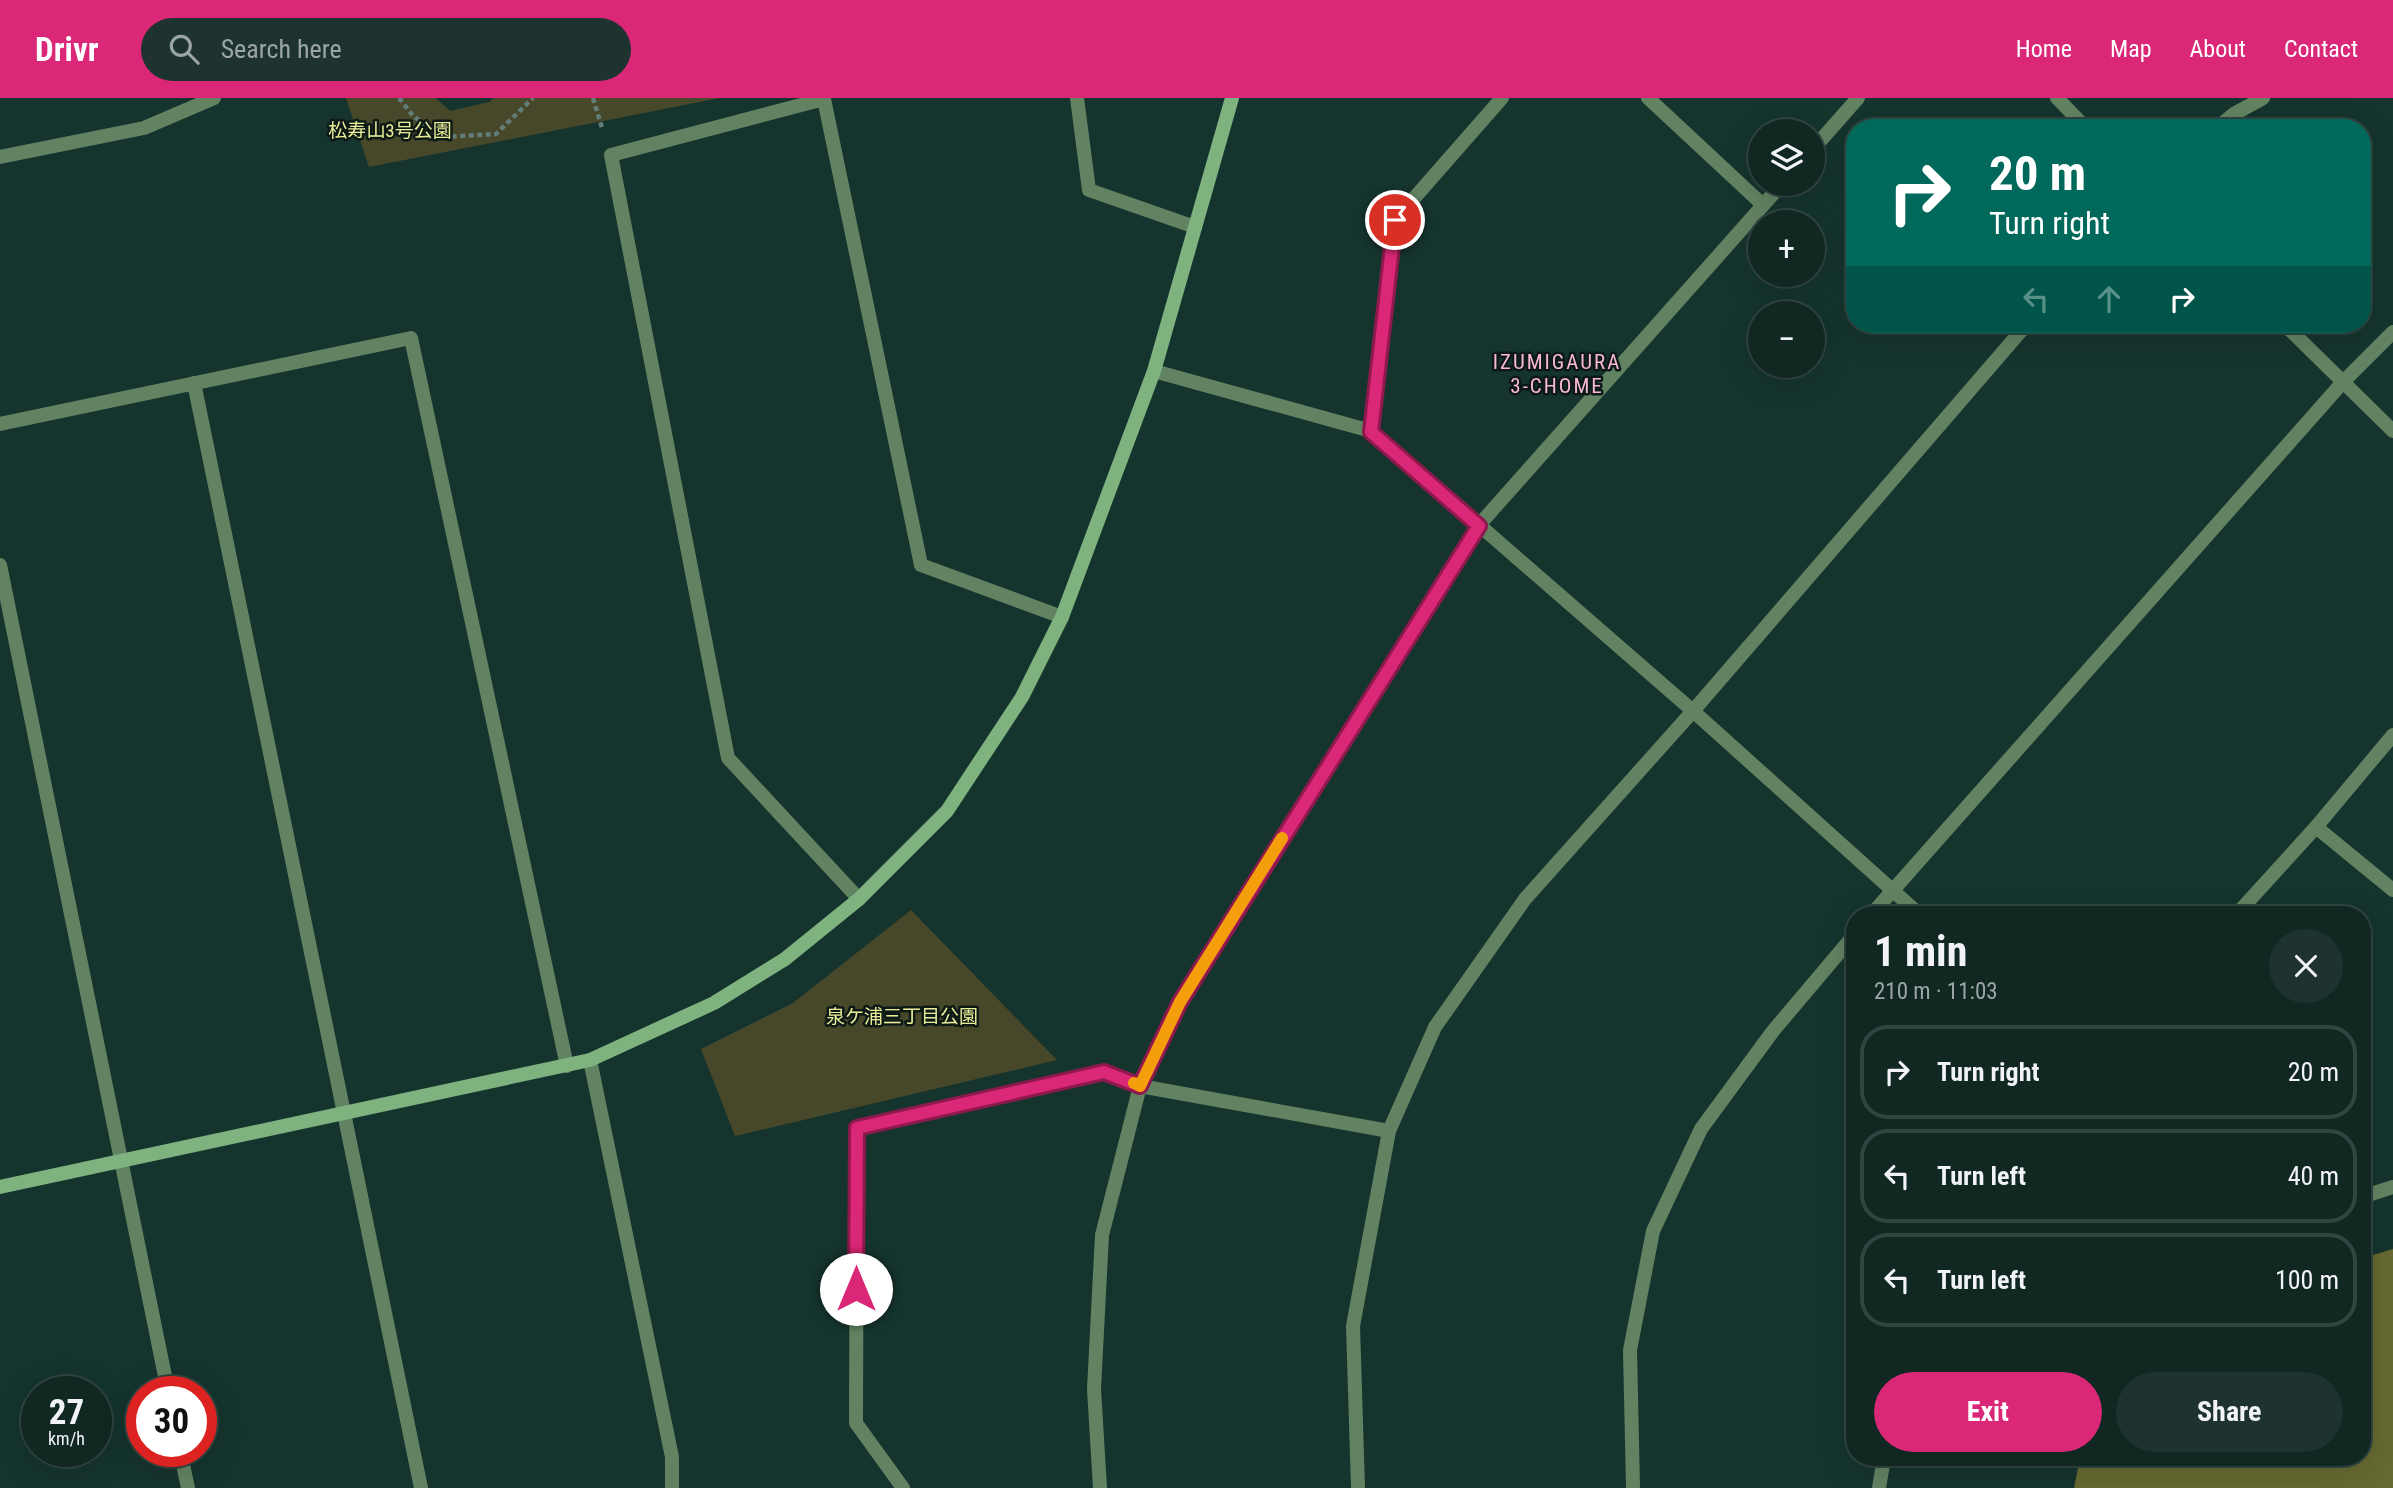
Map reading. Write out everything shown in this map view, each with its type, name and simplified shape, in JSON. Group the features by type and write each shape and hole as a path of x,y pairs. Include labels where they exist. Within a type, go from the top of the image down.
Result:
{"street":[{"path":"0,157 144,128 214,98"},
{"path":"1077,98 1089,190 1195,227"},
{"path":"0,1187 590,1060 714,1003 785,959 859,899 947,811 1022,697 1062,617 1154,371 1232,98"},
{"path":"1371,432 1395,220 1502,98"},
{"path":"1648,98 1763,205"},
{"path":"1825,135 1858,98"},
{"path":"2057,98 2077,119"},
{"path":"2228,119 2263,98"},
{"path":"859,899 728,758 611,155 824,99 921,565 1062,617"},
{"path":"1100,1488 1094,1389 1102,1235 1140,1086 1180,1002 1479,526 1771,196"},
{"path":"1878,906 2343,382 2393,332"},
{"path":"1358,1488 1353,1326 1388,1131 1435,1027 1525,899 1693,711 2019,333"},
{"path":"2293,333 2393,431"},
{"path":"0,424 411,338 567,1066"},
{"path":"1154,371 1371,432 1693,711 1909,906"},
{"path":"194,383 421,1488"},
{"path":"0,565 165,1376"},
{"path":"2244,906 2316,827 2393,735"},
{"path":"2316,827 2393,890"},
{"path":"1633,1488 1630,1350 1653,1231 1701,1129 1773,1031 1846,945"},
{"path":"590,1060 672,1457 672,1488"},
{"path":"903,1488 856,1423 857,1128 1104,1072 1140,1086 1388,1131"},
{"path":"2371,1194 2393,1187"},
{"path":"1879,1488 1883,1466"},
{"path":"183,1467 188,1488"}],"path":[{"path":"400,98 414,117 443,137 496,134 533,98"}],"green space":[{"name":"松寿山3号公園","path":"346,98 436,98 450,111 489,102 493,98 720,98 369,167"},
{"name":"泉ケ浦三丁目公園","path":"911,910 1057,1060 735,1136 701,1049 793,1003"},
{"path":"2393,1249 2393,1488 2074,1488 2078,1466 2371,1466 2371,1256"}],"slow traffic":[{"path":"1134,1083 1140,1086 1180,1002 1282,838"}],"district":[{"name":"IZUMIGAURA 3-CHOME","path":"1557,374"}],"route":[{"path":"856,1289 857,1128 1104,1072 1140,1086 1180,1002 1479,526 1371,432 1395,220"}]}
